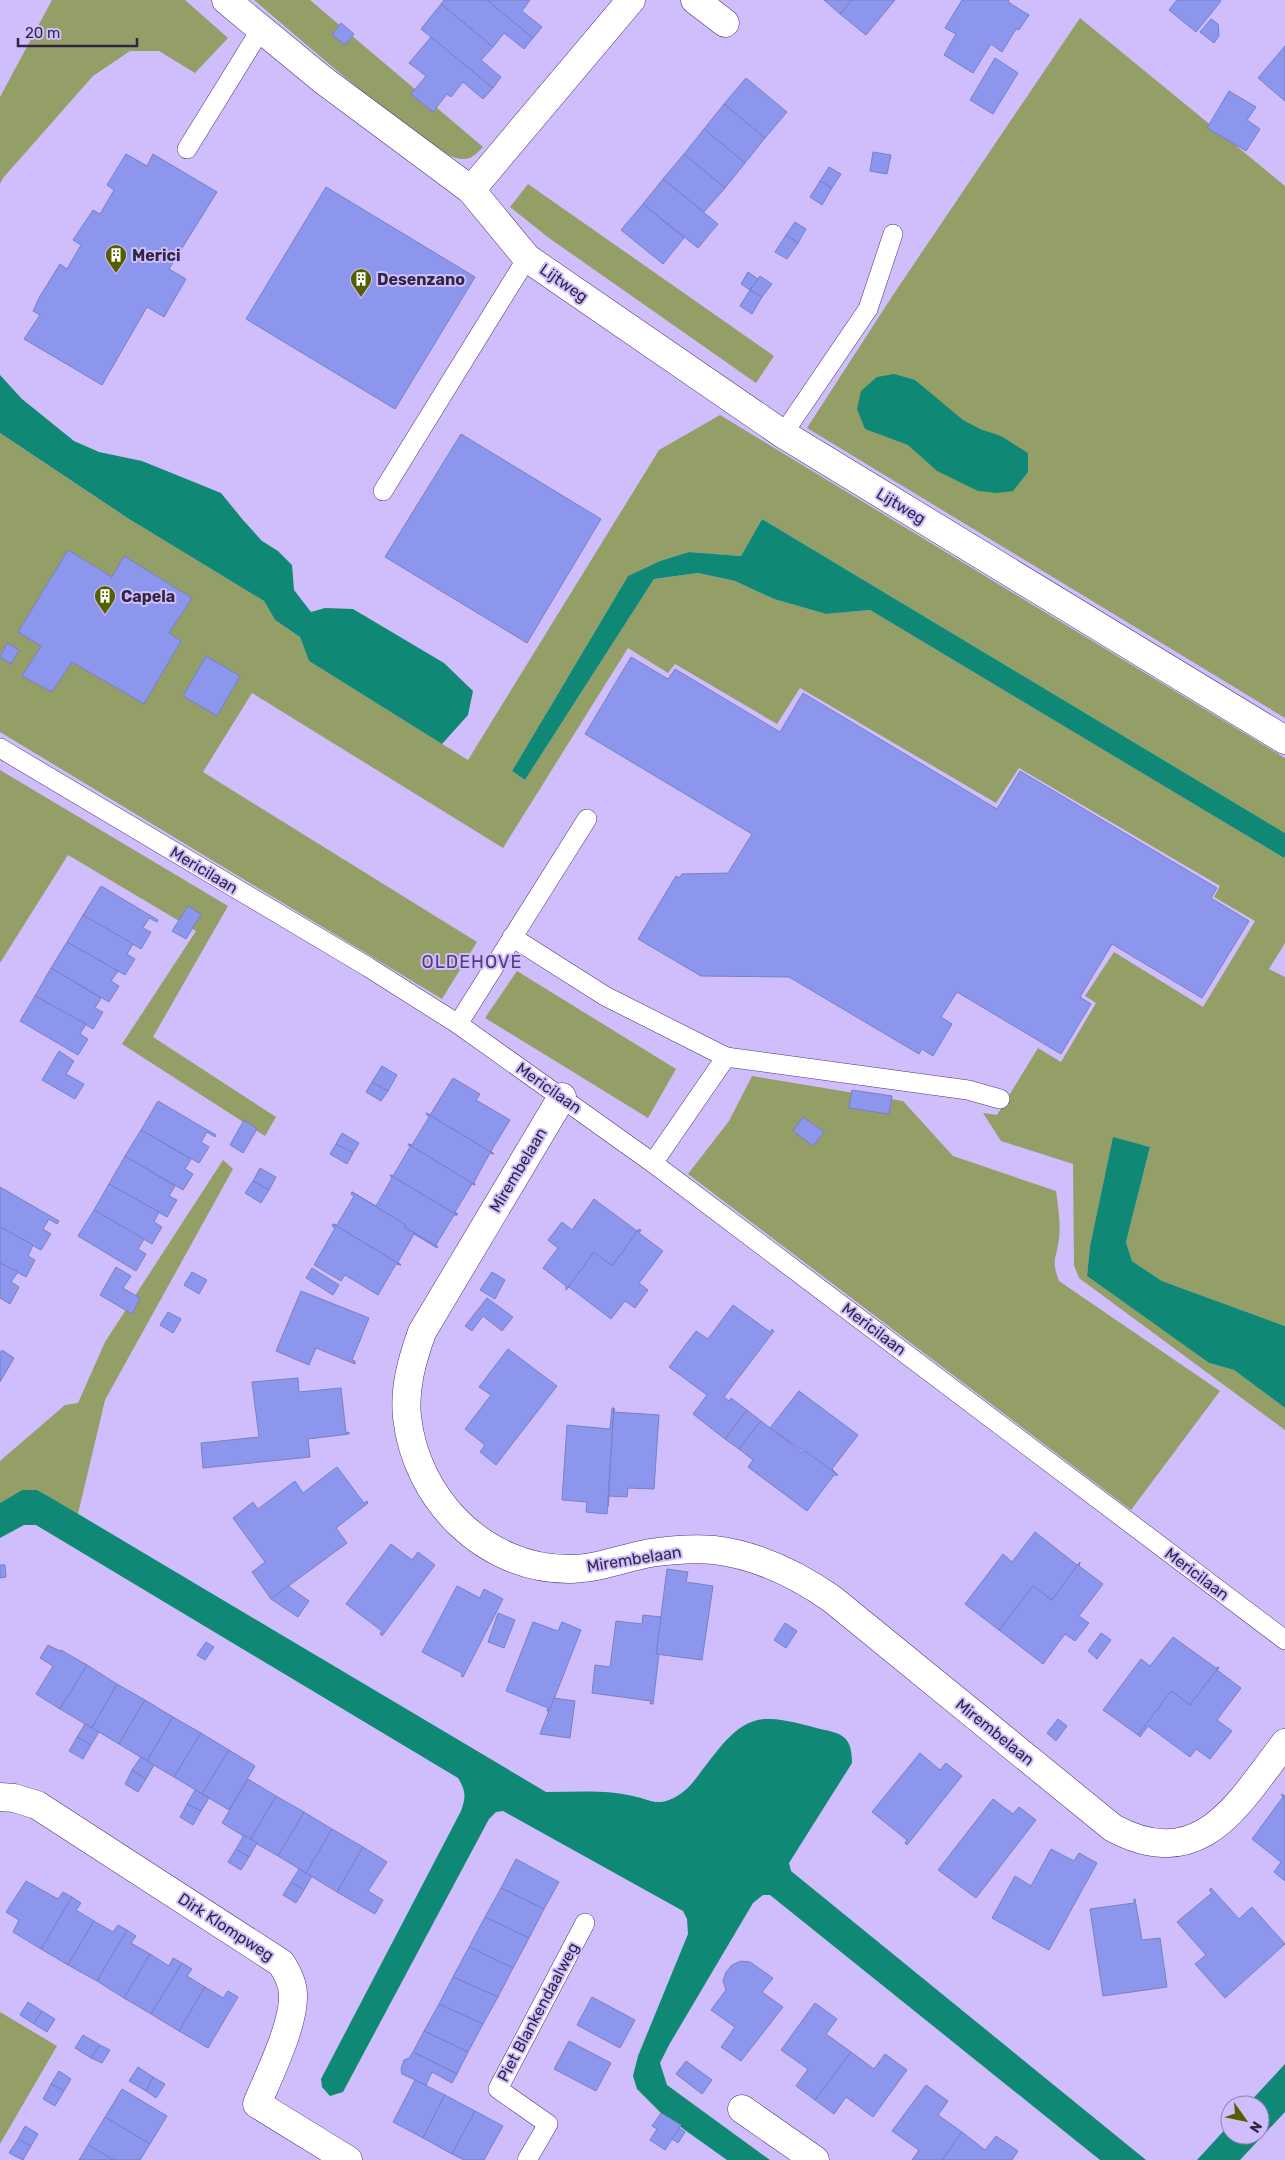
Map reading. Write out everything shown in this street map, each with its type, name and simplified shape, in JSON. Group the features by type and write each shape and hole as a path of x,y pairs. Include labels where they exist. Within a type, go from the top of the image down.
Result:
{"street":[{"name":"Lijtweg","path":"226,0 323,80 470,190 528,258 783,434 1285,740"},
{"path":"470,190 631,0"},
{"path":"695,0 725,23"},
{"name":"Mirembelaan","path":"562,1097 422,1332 412,1361 407,1388 407,1416 411,1444 421,1472 434,1496 452,1518 474,1537 500,1553 522,1562 546,1567 568,1569 590,1567 650,1553 683,1550 715,1550 777,1566 806,1581 832,1599 1113,1828 1133,1839 1153,1843 1174,1843 1192,1839 1208,1832 1235,1808 1285,1743"},
{"name":"Dirk Klompweg","path":"0,1797 14,1798 37,1805 281,1963 289,1975 294,1993 292,2008 289,2022 257,2104 339,2158"},
{"path":"742,2109 815,2160"}],"lane":[{"path":"187,148 260,29"},
{"path":"783,434 868,309 893,234"},
{"name":"Lijtweg","path":"382,491 528,258"},
{"name":"Mericilaan","path":"0,748 368,967 458,1024 653,1163 1285,1640"},
{"path":"458,1024 587,818"},
{"path":"512,937 605,996 726,1057 968,1090 1000,1099"},
{"path":"653,1163 726,1057"},
{"name":"Piet Blankendaalweg","path":"527,2160 548,2124 498,2089 585,1923"}],"shaded area":[{"path":"52,0 185,0 228,38 195,73 159,51 130,51 93,76 3,178 0,184 0,97"},
{"path":"254,0 310,0 483,147 468,159 461,159 446,153 422,138 325,61"},
{"path":"1080,18 1285,186 1285,718 807,428 893,295"},
{"path":"528,184 774,356 756,383 549,238 510,207"},
{"path":"894,374 915,380 963,420 980,429 1001,436 1028,453 1028,472 1013,491 997,493 978,491 937,471 908,445 865,429 857,409 861,391 877,377"},
{"path":"0,375 22,399 74,441 99,452 142,461 221,493 262,541 278,551 292,565 294,590 311,612 325,608 353,609 444,663 473,691 468,715 442,744 309,661 300,637 275,620 264,601 129,519 0,433"},
{"path":"720,415 1285,758 1285,833 762,519 741,556 689,552 660,561 628,576 512,771 525,780 654,579 698,573 735,581 774,599 826,614 870,610 1284,858 1285,856 1285,943 1269,969 1285,977 1285,1326 1162,1281 1132,1261 1126,1242 1150,1147 1113,1138 1090,1246 1087,1276 1209,1363 1234,1370 1285,1408 1285,1430 1079,1278 1074,1265 1073,1164 1001,1141 983,1113 997,1115 1038,1048 1061,1062 1096,1003 1085,996 1114,952 1203,1007 1255,921 1214,897 1220,886 1019,768 996,803 800,688 777,724 675,664 668,673 628,648 503,848 252,693 203,772 477,942 442,999 0,732 0,433 129,519 264,601 275,620 300,637 309,661 468,760 659,450"},
{"path":"762,519 1285,833 1284,858 870,610 826,614 774,599 735,581 698,573 654,579 525,780 512,771 628,576 660,561 689,552 741,556"},
{"path":"0,770 228,906 153,1037 276,1117 265,1136 122,1044 196,931 68,855 0,963"},
{"path":"517,971 676,1069 648,1118 485,1018"},
{"path":"752,1076 903,1101 953,1156 1056,1191 1060,1227 1055,1264 1059,1281 1220,1391 1131,1510 688,1174 729,1121"},
{"path":"1113,1137 1150,1147 1126,1242 1132,1261 1162,1281 1285,1326 1285,1408 1234,1370 1209,1363 1087,1276 1090,1246"},
{"path":"223,1160 233,1169 105,1400 78,1514 37,1490 22,1490 0,1503 0,1461 65,1405 78,1403 105,1342"},
{"path":"22,1490 37,1490 53,1499 546,1792 603,1792 626,1794 656,1802 669,1800 679,1795 690,1785 729,1737 747,1724 758,1720 776,1719 790,1721 843,1736 851,1749 852,1763 789,1863 791,1871 1146,2160 1100,2160 770,1895 763,1895 753,1903 660,2063 667,2085 770,2160 727,2160 661,2113 637,2089 633,2076 638,2056 688,1934 687,1919 683,1911 503,1811 496,1812 489,1819 343,2092 330,2096 322,2087 321,2079 461,1811 464,1802 464,1790 461,1783 458,1778 36,1525 24,1525 0,1538 0,1503"},
{"path":"0,2012 57,2046 0,2144"},
{"path":"1285,2064 1285,2112 1270,2128 1270,2095 1256,2095"},
{"path":"1220,2135 1220,2145 1254,2145 1240,2160 1197,2160"}],"building":[{"path":"444,0 487,0 533,38 524,49 504,33 493,47 441,4"},
{"path":"487,0 530,0 522,11 542,27 533,38"},
{"path":"824,0 852,0 840,14"},
{"path":"852,0 895,0 866,35 840,14"},
{"path":"962,0 1009,0 1008,2 1029,15 1019,30 1016,29 1002,52 991,44 973,73 944,55 956,34 945,28"},
{"path":"1177,0 1221,1 1196,32 1169,10"},
{"path":"441,4 493,47 481,60 501,77 493,88 421,29"},
{"path":"1211,19 1218,24 1219,36 1214,43 1200,32"},
{"path":"341,23 354,34 345,45 332,35"},
{"path":"431,37 493,88 483,99 463,82 451,97 447,94 433,112 411,94 426,76 409,63"},
{"path":"1285,46 1285,101 1258,78"},
{"path":"995,58 1018,73 993,114 970,100"},
{"path":"746,78 787,112 765,138 724,104"},
{"path":"1229,91 1256,107 1247,120 1260,129 1246,151 1207,128"},
{"path":"724,104 765,138 745,163 704,129"},
{"path":"704,129 745,163 725,188 684,154"},
{"path":"873,152 891,155 887,174 870,171"},
{"name":"Merici","path":"126,154 147,166 153,154 217,192 169,269 186,279 164,317 147,307 102,385 24,339 40,315 33,311 40,296 60,264 67,269 81,245 73,240 93,210 100,214 114,190 107,185"},
{"path":"684,154 725,188 704,212 663,179"},
{"path":"829,167 841,174 832,188 820,181"},
{"path":"663,179 718,224 698,248 643,204"},
{"path":"820,181 832,188 822,205 810,197"},
{"name":"Desenzano","path":"326,187 475,277 395,409 246,319"},
{"path":"643,204 684,238 663,264 621,230"},
{"path":"795,222 806,229 798,243 786,235"},
{"path":"786,235 798,243 787,259 775,252"},
{"path":"748,272 758,279 750,290 741,284"},
{"path":"760,276 772,284 762,297 750,290"},
{"path":"750,290 762,297 752,314 740,306"},
{"path":"461,434 601,519 527,643 385,557"},
{"name":"Capela","path":"68,550 112,577 124,556 192,598 169,633 181,641 144,704 72,662 52,692 22,676 41,646 18,632"},
{"path":"7,643 19,650 11,664 0,657"},
{"path":"206,656 240,676 217,716 183,696"},
{"path":"631,657 668,679 675,669 780,732 803,693 997,809 1020,771 1217,888 1211,898 1249,921 1202,998 1112,944 1080,997 1091,1004 1061,1054 957,992 941,1017 952,1024 933,1056 922,1049 919,1054 789,977 701,976 638,939 676,876 679,878 682,874 728,873 752,834 585,734"},
{"path":"101,886 158,920 157,922 149,918 143,928 151,932 141,949 83,915"},
{"path":"188,906 201,914 186,939 172,931"},
{"path":"83,915 133,944 127,954 135,959 125,975 67,942"},
{"path":"67,942 118,971 111,981 119,986 109,1002 51,968"},
{"path":"51,968 101,998 95,1008 103,1012 93,1029 35,996"},
{"path":"35,996 86,1024 80,1034 88,1039 78,1055 20,1021"},
{"path":"59,1051 74,1061 66,1074 84,1084 75,1099 42,1080"},
{"path":"382,1066 397,1075 388,1091 372,1082"},
{"path":"453,1078 480,1094 476,1100 510,1120 491,1151 494,1154 426,1113 430,1115"},
{"path":"372,1082 388,1091 381,1101 366,1092"},
{"path":"852,1090 892,1096 889,1114 849,1108"},
{"path":"158,1101 216,1135 215,1137 207,1132 201,1142 209,1147 199,1163 141,1130"},
{"path":"426,1113 494,1154 490,1153 474,1182 475,1185 408,1144 412,1145 429,1117"},
{"path":"803,1117 824,1132 813,1146 793,1131"},
{"path":"244,1120 257,1129 243,1153 230,1145"},
{"path":"141,1130 191,1159 185,1169 193,1174 183,1190 125,1156"},
{"path":"342,1133 359,1143 353,1153 336,1144"},
{"path":"336,1144 353,1153 347,1164 330,1154"},
{"path":"408,1144 475,1185 472,1184 455,1212 457,1215 390,1175 393,1176 410,1147"},
{"path":"125,1156 175,1186 169,1196 177,1200 167,1217 109,1184"},
{"path":"260,1168 276,1177 269,1190 253,1181"},
{"path":"390,1175 457,1215 454,1215 436,1245 438,1247 352,1192 376,1206 392,1178"},
{"path":"253,1181 269,1190 261,1203 245,1193"},
{"path":"109,1184 159,1212 154,1222 162,1227 152,1244 94,1210"},
{"path":"0,1187 59,1221 57,1224 49,1219 43,1229 51,1234 41,1250 0,1227"},
{"path":"352,1192 438,1247 414,1234 398,1262 401,1265 333,1224 337,1225 354,1196 351,1194"},
{"path":"594,1199 637,1231 639,1229 612,1266 594,1252 566,1290 566,1286 543,1268 558,1248 548,1240 562,1222 572,1230"},
{"path":"94,1210 144,1239 138,1249 146,1254 136,1271 78,1236"},
{"path":"333,1224 401,1265 396,1264 378,1295 345,1275 341,1281 314,1265 335,1228 332,1226"},
{"path":"0,1227 33,1245 28,1256 35,1260 26,1277 0,1263"},
{"path":"639,1229 641,1230 639,1233 663,1251 639,1283 648,1290 635,1308 625,1301 611,1319 569,1287 566,1290 594,1252 612,1266"},
{"path":"0,1263 18,1272 11,1282 19,1287 10,1304 0,1298"},
{"path":"116,1267 131,1276 123,1288 140,1298 132,1314 100,1295"},
{"path":"312,1268 339,1285 333,1295 306,1278"},
{"path":"192,1272 207,1280 199,1294 184,1285"},
{"path":"492,1272 505,1280 495,1299 480,1290"},
{"path":"301,1291 369,1318 352,1360 355,1361 355,1364 316,1348 309,1365 276,1351"},
{"path":"487,1298 513,1317 502,1331 483,1316 472,1331 465,1326"},
{"path":"733,1305 770,1332 772,1329 774,1331 724,1397 729,1401 731,1398 747,1410 725,1439 693,1414 707,1395 669,1367 696,1331 708,1339"},
{"path":"168,1312 181,1319 173,1333 160,1325"},
{"path":"508,1349 557,1386 496,1465 480,1452 485,1445 465,1429 491,1395 479,1387"},
{"path":"2,1350 14,1358 0,1382 0,1353"},
{"path":"298,1378 299,1392 341,1388 346,1433 349,1432 349,1434 308,1439 310,1457 203,1468 201,1443 259,1437 252,1382"},
{"path":"799,1391 858,1435 832,1469 838,1475 770,1428"},
{"path":"612,1408 614,1408 607,1514 586,1512 587,1502 562,1500 567,1425 610,1429"},
{"path":"614,1408 614,1412 659,1415 654,1489 628,1488 627,1497 609,1496 608,1507"},
{"path":"747,1410 761,1421 739,1449 725,1439"},
{"path":"761,1421 803,1453 805,1451 838,1475 834,1475 807,1511 748,1467 753,1460 739,1449"},
{"path":"337,1467 364,1503 367,1501 368,1503 336,1528 347,1543 271,1599 252,1572 265,1562 233,1518 253,1502 258,1509 295,1481 303,1493"},
{"path":"1035,1532 1077,1565 1080,1562 1052,1600 1033,1586 999,1630 965,1604 1003,1554 1012,1562"},
{"path":"391,1544 412,1560 418,1552 435,1565 382,1636 380,1634 382,1631 346,1604"},
{"path":"1080,1562 1079,1566 1103,1584 1079,1616 1089,1623 1075,1641 1065,1634 1043,1664 999,1630 1033,1586 1052,1600"},
{"path":"0,1565 5,1565 6,1577 0,1578"},
{"path":"667,1569 688,1572 686,1582 713,1586 702,1660 656,1654"},
{"path":"288,1586 309,1601 298,1617 271,1599"},
{"path":"457,1586 480,1598 484,1589 503,1599 463,1677 461,1676 462,1673 422,1652"},
{"path":"498,1613 515,1620 504,1648 488,1642"},
{"path":"643,1615 661,1617 656,1654 659,1654 653,1704 650,1704 651,1701 592,1693 595,1665 610,1667 616,1621 642,1624"},
{"path":"533,1622 558,1631 562,1622 581,1630 549,1712 547,1711 548,1708 506,1691"},
{"path":"785,1623 797,1631 786,1648 774,1640"},
{"path":"1101,1633 1111,1640 1097,1659 1088,1651"},
{"path":"1173,1637 1216,1668 1219,1667 1190,1705 1171,1691 1138,1735 1103,1710 1141,1659 1150,1666"},
{"path":"206,1642 214,1647 205,1660 197,1655"},
{"path":"48,1645 87,1665 60,1709 36,1694 53,1666 40,1658"},
{"path":"87,1665 117,1684 92,1728 60,1709"},
{"path":"1219,1667 1217,1670 1241,1688 1217,1720 1232,1731 1210,1759 1196,1749 1190,1757 1148,1726 1140,1737 1138,1735 1171,1691 1190,1705"},
{"path":"117,1684 145,1700 119,1744 92,1728"},
{"path":"554,1698 575,1701 570,1738 540,1734"},
{"path":"145,1700 173,1717 147,1761 119,1744"},
{"path":"173,1717 201,1733 174,1777 147,1761"},
{"path":"1058,1719 1067,1726 1056,1741 1047,1733"},
{"path":"85,1724 99,1732 91,1745 77,1737"},
{"path":"201,1733 229,1750 202,1794 174,1777"},
{"path":"77,1737 91,1745 83,1759 69,1751"},
{"path":"229,1750 255,1766 229,1810 202,1794"},
{"path":"920,1753 940,1770 946,1763 962,1776 907,1845 905,1843 907,1840 872,1812"},
{"path":"141,1757 154,1765 146,1779 132,1770"},
{"path":"132,1770 146,1779 138,1792 125,1784"},
{"path":"248,1779 276,1796 250,1840 222,1823"},
{"path":"195,1790 209,1798 201,1811 187,1804"},
{"path":"1281,1794 1285,1796 1285,1881 1274,1872 1281,1862 1252,1839 1283,1797"},
{"path":"276,1796 304,1812 278,1856 250,1840"},
{"path":"993,1799 1013,1814 1019,1807 1036,1820 976,1898 938,1870"},
{"path":"187,1804 201,1811 193,1825 180,1817"},
{"path":"304,1812 332,1829 306,1873 278,1856"},
{"path":"332,1829 363,1847 337,1892 306,1873"},
{"path":"244,1835 257,1843 249,1857 236,1849"},
{"path":"363,1847 387,1862 368,1891 383,1900 375,1914 337,1892"},
{"path":"236,1849 249,1857 241,1870 228,1862"},
{"path":"1051,1849 1074,1861 1079,1853 1097,1863 1049,1950 992,1918 1015,1876 1031,1886"},
{"path":"516,1859 559,1882 544,1909 501,1888"},
{"path":"299,1869 312,1876 304,1890 291,1882"},
{"path":"26,1881 58,1899 63,1892 72,1897 41,1949 13,1932 19,1920 6,1912"},
{"path":"291,1882 304,1890 296,1903 283,1895"},
{"path":"501,1888 544,1909 529,1938 485,1917"},
{"path":"1211,1888 1239,1919 1252,1907 1285,1944 1225,1998 1195,1964 1206,1955 1177,1922 1212,1893 1209,1890"},
{"path":"72,1897 81,1903 76,1910 94,1921 68,1965 41,1949"},
{"path":"1134,1899 1142,1940 1160,1938 1167,1987 1103,1996 1090,1909 1134,1903"},
{"path":"485,1917 529,1938 513,1968 469,1947"},
{"path":"94,1921 113,1932 118,1925 127,1930 97,1981 68,1965"},
{"path":"127,1930 136,1936 131,1943 150,1954 124,1998 97,1981"},
{"path":"469,1947 513,1968 498,1997 453,1977"},
{"path":"150,1954 169,1966 173,1958 182,1963 151,2014 124,1998"},
{"path":"741,1961 750,1962 773,1978 762,1992 783,2007 741,2061 721,2047 735,2027 711,2010 726,1990 723,1981 726,1972 732,1965"},
{"path":"182,1963 192,1969 187,1976 205,1987 179,2031 151,2014"},
{"path":"453,1977 498,1997 483,2024 439,2004"},
{"path":"205,1987 223,1998 228,1991 238,1997 208,2048 179,2031"},
{"path":"592,1997 635,2020 620,2048 577,2025"},
{"path":"28,2002 42,2011 34,2024 20,2015"},
{"path":"815,2003 837,2019 826,2034 851,2052 815,2100 796,2086 808,2069 781,2050"},
{"path":"439,2004 483,2024 468,2052 424,2031"},
{"path":"42,2011 55,2019 47,2032 34,2024"},
{"path":"424,2031 468,2052 457,2074 413,2052"},
{"path":"83,2035 100,2045 91,2058 75,2048"},
{"path":"569,2041 611,2063 596,2091 554,2069"},
{"path":"100,2045 110,2050 102,2063 91,2058"},
{"path":"413,2052 457,2074 452,2083 432,2072 426,2085 402,2074 401,2069 404,2060 409,2058"},
{"path":"851,2052 874,2069 885,2054 907,2070 873,2117 846,2097 834,2114 815,2100"},
{"path":"686,2061 712,2080 702,2094 676,2074"},
{"path":"138,2067 153,2077 146,2091 129,2081"},
{"path":"59,2071 71,2079 64,2091 51,2084"},
{"path":"153,2077 165,2084 156,2098 146,2091"},
{"path":"415,2080 445,2095 423,2138 393,2122"},
{"path":"51,2084 64,2091 55,2106 43,2099"},
{"path":"926,2085 948,2101 938,2115 962,2132 942,2160 912,2160 919,2150 892,2131"},
{"path":"122,2089 167,2116 150,2144 105,2117"},
{"path":"445,2095 475,2111 452,2154 423,2138"},
{"path":"475,2111 503,2126 484,2160 464,2160 452,2154"},
{"path":"661,2113 681,2125 665,2150 650,2140 657,2129 652,2126"},
{"path":"105,2117 150,2144 140,2160 114,2160 88,2145"},
{"path":"25,2126 38,2134 31,2146 18,2139"},
{"path":"679,2128 685,2132 678,2143 672,2139"},
{"path":"962,2132 985,2150 996,2136 1018,2151 1012,2160 942,2160"},
{"path":"18,2139 31,2146 23,2160 9,2153"},
{"path":"88,2145 114,2160 79,2160"}],"place":[{"name":"Merici","path":"116,274"},
{"name":"Desenzano","path":"361,298"},
{"name":"Capela","path":"105,615"}],"district":[{"name":"OLDEHOVE","path":"472,962"}]}
